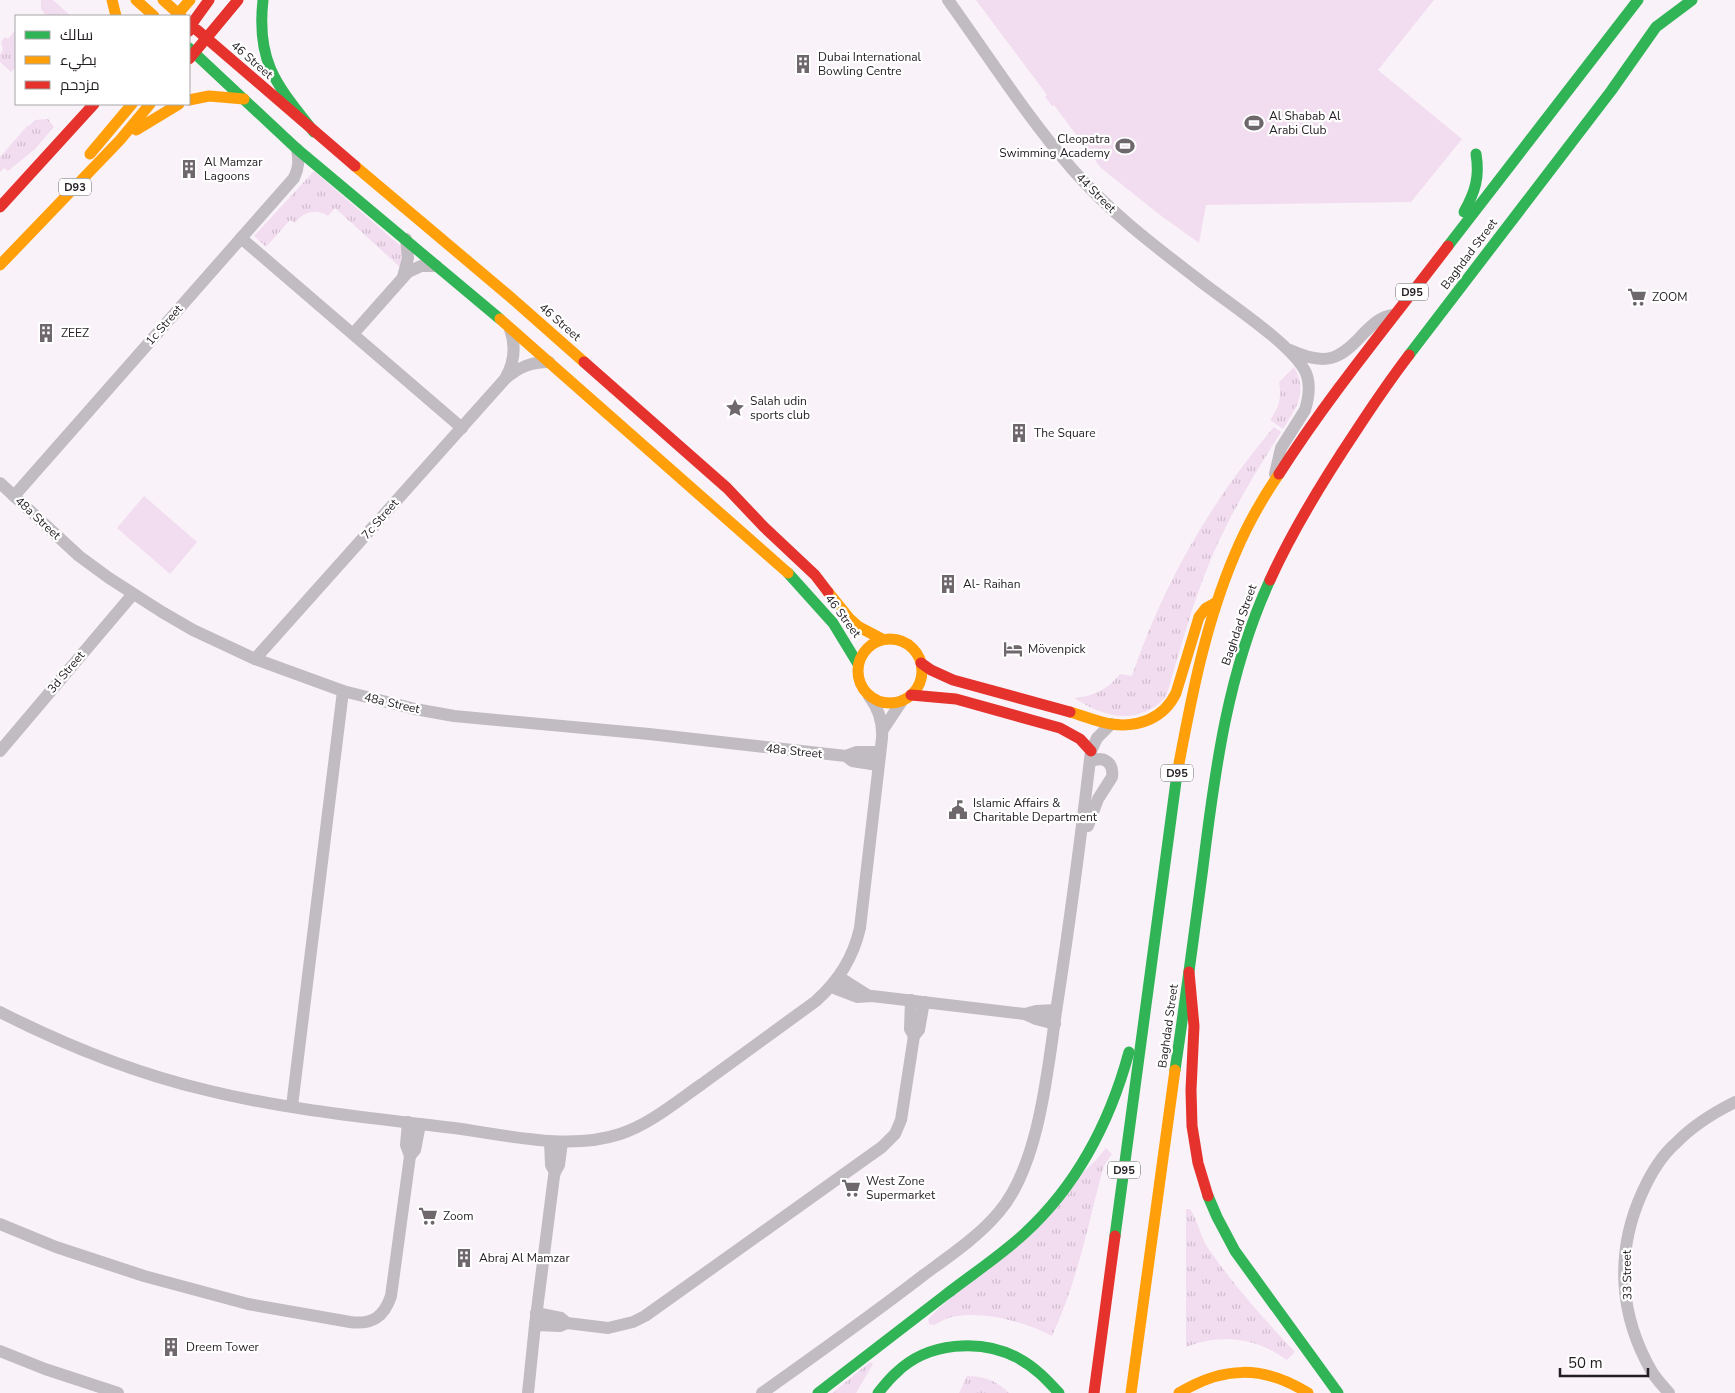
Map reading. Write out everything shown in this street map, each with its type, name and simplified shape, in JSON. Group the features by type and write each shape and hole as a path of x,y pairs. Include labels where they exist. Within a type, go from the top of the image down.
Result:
{"main road":[{"path":"112,0 116,15"},
{"path":"136,0 153,15"},
{"path":"163,0 178,15"},
{"path":"180,15 190,0"},
{"path":"190,26 209,0"},
{"path":"190,51 206,38 238,0"},
{"path":"263,0 260,23 265,58 278,84 314,132"},
{"name":"Baghdad Street","path":"1094,1393 1174,790 1201,658 1217,602 1235,553 1258,506 1274,479 1331,396 1638,0"},
{"path":"1656,27 1676,0"},
{"name":"Baghdad Street","path":"1131,1393 1214,778 1225,717 1241,656 1262,597 1288,540 1319,486 1392,377 1611,91 1656,27 1692,0"},
{"name":"46 Street","path":"190,26 508,295 727,488 764,527 815,575 854,622 870,634 882,639"},
{"name":"46 Street","path":"190,51 297,149 510,328 752,540 803,588 837,627 858,664"},
{"path":"190,100 209,96 244,99"},
{"path":"81,118 89,105"},
{"path":"0,207 93,105"},
{"path":"65,197 65,190 70,178 131,105"},
{"name":"D93","path":"0,265 120,140 149,105"},
{"path":"120,140 177,105"},
{"path":"1443,253 1478,185 1480,169 1476,154"},
{"path":"921,663 953,680 1112,724 1123,725 1145,722 1155,718 1168,707 1176,693 1199,617 1206,608 1217,602"},
{"path":"907,698 916,690 922,677 921,663 914,650 902,641 882,639 867,648 858,664 859,682 869,696 885,704 907,698 938,696 968,702 1058,728 1077,736 1083,741 1090,757"},
{"path":"818,1393 1008,1247 1040,1218 1068,1186 1092,1151 1117,1094 1129,1054 1142,975 1146,960 1154,947"},
{"path":"1189,972 1194,1026 1191,1097 1192,1126 1196,1154 1205,1190 1223,1232 1235,1251 1338,1393"},
{"path":"878,1393 894,1374 920,1356 934,1350 966,1344 995,1348 1019,1357 1041,1372 1059,1393"},
{"path":"1179,1393 1204,1379 1241,1371 1279,1377 1292,1382 1308,1393"}],"street":[{"name":"44 Street","path":"948,0 1030,116 1094,192 1164,253 1284,347 1302,367 1306,373 1309,395 1305,410 1281,448 1274,479"},
{"name":"1c Street","path":"14,496 294,178 298,169 297,149"},
{"path":"241,238 462,428"},
{"path":"402,277 408,258 406,239"},
{"path":"353,334 408,272 421,266 436,266"},
{"name":"44 Street","path":"1284,347 1313,359 1320,360 1335,357 1348,350 1374,323 1393,315"},
{"name":"7c Street","path":"505,379 513,362 514,354 510,328"},
{"name":"7c Street","path":"255,659 505,379 521,367 549,362"},
{"name":"48a Street","path":"0,483 79,556 133,594 193,630 255,659 343,691 415,709 454,716 649,734 846,756 857,752 879,758"},
{"name":"3d Street","path":"0,751 133,594"},
{"path":"292,1106 343,691"},
{"path":"0,1012 84,1050 156,1076 248,1099 556,1141 582,1142 621,1134 639,1127 656,1117 816,1001 835,982 853,952 860,928 882,731 876,705 869,696"},
{"path":"882,731 907,698"},
{"path":"762,1393 979,1232 1000,1211 1013,1194 1029,1154 1044,1090 1077,869 1090,757 1097,738 1112,724"},
{"path":"1077,869 1093,809 1112,777 1111,765 1107,761 1102,758 1090,757"},
{"path":"835,982 869,996 1025,1014 1056,1010"},
{"path":"536,1319 561,1318 567,1323 608,1328 633,1322 645,1316 882,1147 894,1134 901,1120 914,1036 910,1024 917,1001"},
{"path":"1025,1014 1036,1020 1055,1024"},
{"name":"33 Street","path":"1669,1393 1653,1373 1635,1336 1625,1296 1624,1254 1633,1214 1650,1176 1674,1143 1706,1117 1735,1102"},
{"path":"0,1224 93,1260 144,1276 248,1304 361,1324 372,1321 381,1315 388,1306 391,1296 410,1156 406,1145 414,1123"},
{"path":"528,1393 554,1172 559,1165 556,1141"},
{"path":"0,1351 45,1369 118,1393"}],"green space":[{"path":"41,0 53,0 70,15 45,15 41,9"},
{"name":"Al Shabab Al Arabi Club","path":"976,0 1434,0 1378,70 1462,139 1411,202 1206,205 1199,243 1101,168 1054,105 1052,106 1045,97 1047,95"},
{"path":"15,30 15,68 11,72 0,62 0,55 3,49 1,42 5,37 8,39"},
{"path":"48,119 54,127 35,149 8,171 4,168 0,172 0,157 28,125 35,120"},
{"path":"314,171 404,249 401,268 335,208 328,216 319,212 310,212 302,216 295,223 290,220 266,247 254,236"},
{"path":"1294,367 1300,384 1299,399 1293,414 1283,429 1270,420 1279,402 1279,382"},
{"path":"1274,427 1281,432 1252,478 1218,542 1204,576 1166,697 1144,712 1121,716 1098,710 1074,698 1088,696 1100,691 1120,674 1132,676 1158,609 1191,545 1230,484"},
{"path":"144,496 197,542 170,574 117,528"},
{"path":"1106,1148 1112,1154 1105,1164 1101,1176 1086,1237 1068,1297 1052,1336 1017,1322 990,1316 964,1315 945,1319 934,1325 929,1324 928,1319 1095,1161"},
{"path":"1186,1209 1190,1209 1207,1246 1220,1264 1251,1303 1295,1352 1287,1360 1263,1346 1238,1340 1212,1340 1186,1347"},
{"path":"870,1362 873,1364 856,1393 832,1393"},
{"path":"967,1376 990,1380 1000,1385 1009,1393 959,1393"}],"traffic: fast":[{"path":"263,0 262,22 266,57 280,86 314,132"},
{"path":"1448,246 1638,0"},
{"path":"1409,355 1611,91 1656,27 1692,0"},
{"path":"190,49 297,149 500,319"},
{"path":"1464,212 1476,184 1476,154"},
{"path":"788,573 833,623 858,664"},
{"path":"1175,1070 1218,757 1225,721 1244,649 1270,580"},
{"path":"1115,1236 1177,774"},
{"path":"818,1393 1006,1250 1044,1214 1061,1194 1090,1150 1112,1103 1129,1052"},
{"path":"1208,1196 1235,1251 1338,1393"},
{"path":"878,1393 896,1373 909,1363 938,1349 955,1346 988,1348 1018,1358 1035,1370 1059,1393"}],"traffic: slow":[{"path":"112,0 116,15"},
{"path":"136,0 153,15"},
{"path":"163,0 180,15"},
{"path":"177,15 190,0"},
{"path":"190,100 209,96 244,99"},
{"path":"90,154 131,105"},
{"path":"0,265 120,140 149,105"},
{"path":"136,130 177,105"},
{"path":"355,166 584,362"},
{"path":"500,319 788,573"},
{"path":"1177,774 1200,662 1224,580 1245,533 1279,474"},
{"path":"828,592 849,618 859,627 882,639"},
{"path":"1070,712 1101,722 1121,725 1141,723 1158,715 1171,702 1176,693 1199,617 1206,608 1217,602"},
{"path":"884,639 896,639 913,648 920,659 922,671 920,683 913,694 896,703 884,703 872,698 863,689 858,677 858,665 863,653 872,644 884,639"},
{"path":"1131,1393 1175,1070"},
{"path":"1179,1393 1195,1384 1212,1378 1244,1372 1275,1377 1308,1393"}],"traffic: jam":[{"path":"190,28 209,0"},
{"path":"190,58 238,0"},
{"path":"197,30 355,166"},
{"path":"0,207 93,105"},
{"path":"1279,474 1340,386 1448,246"},
{"path":"1270,580 1299,522 1321,485 1375,402 1409,355"},
{"path":"584,362 727,488 764,527 815,575 828,592"},
{"path":"921,663 953,680 1070,712"},
{"path":"911,695 956,699 1060,728 1080,739 1091,751"},
{"path":"1189,972 1194,1026 1191,1090 1192,1126 1198,1163 1208,1196"},
{"path":"1094,1393 1115,1236"}],"place":[{"name":"Dubai International Bowling Centre","path":"803,64"},
{"name":"Al Shabab Al Arabi Club","path":"1254,123"},
{"name":"Cleopatra Swimming Academy","path":"1125,146"},
{"name":"Al Mamzar Lagoons","path":"189,169"},
{"name":"ZOOM","path":"1637,297"},
{"name":"ZEEZ","path":"46,333"},
{"name":"Salah udin sports club","path":"735,408"},
{"name":"The Square","path":"1019,433"},
{"name":"Al- Raihan","path":"948,584"},
{"name":"Mövenpick","path":"1013,649"},
{"name":"Islamic Affairs & Charitable Department","path":"958,810"},
{"name":"West Zone Supermarket","path":"851,1188"},
{"name":"Zoom","path":"428,1216"},
{"name":"Abraj Al Mamzar","path":"464,1258"},
{"name":"Dreem Tower","path":"171,1347"}]}
